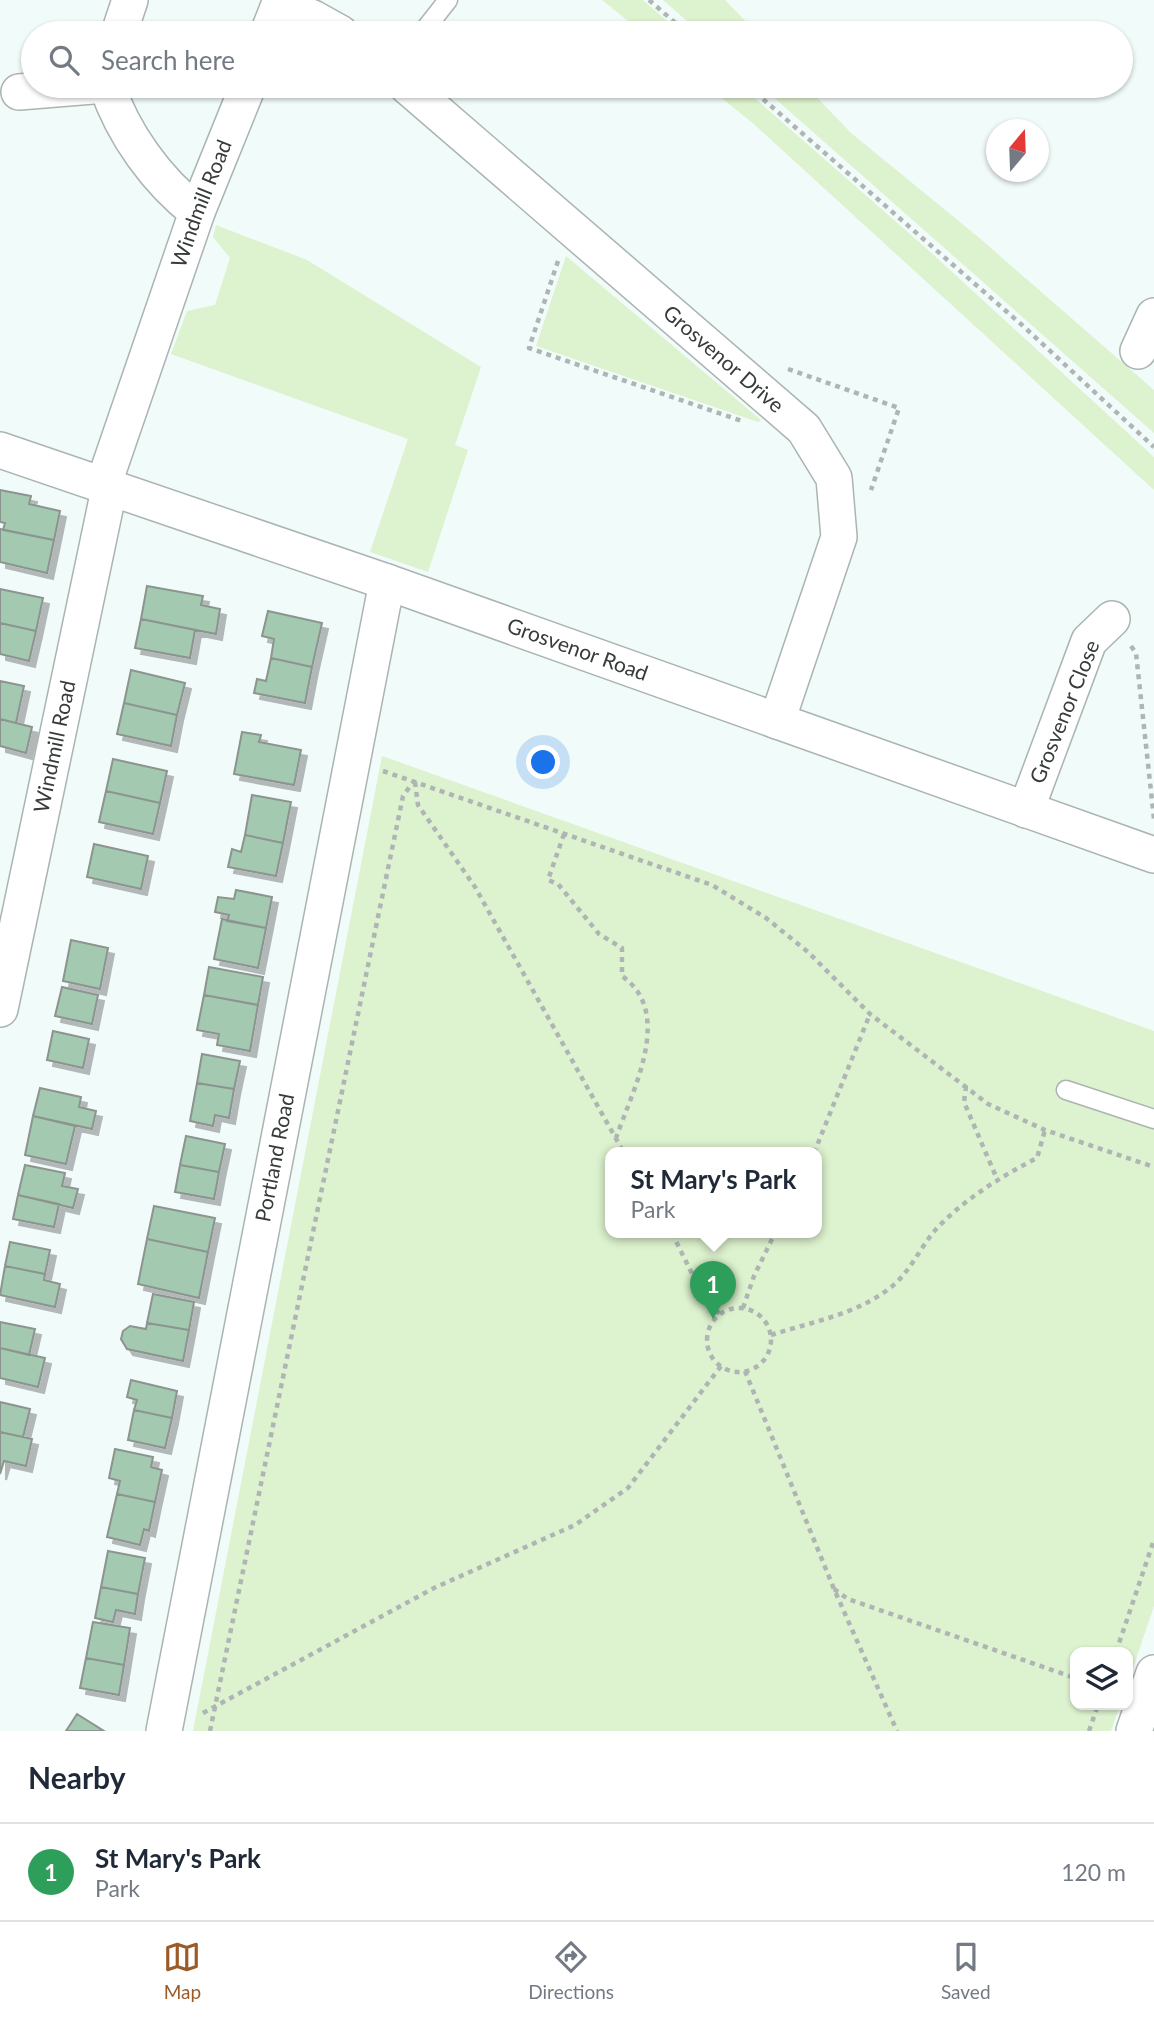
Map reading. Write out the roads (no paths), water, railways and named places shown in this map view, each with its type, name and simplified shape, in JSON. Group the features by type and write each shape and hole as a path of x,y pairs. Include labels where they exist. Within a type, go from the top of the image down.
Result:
{"street":[{"path":"123,21 130,0"},
{"path":"277,13 318,21"},
{"path":"111,98 154,171 172,193 197,212"},
{"name":"Windmill Road","path":"0,1009 107,484 197,212 243,98"},
{"name":"Grosvenor Drive","path":"421,98 804,429 821,453 834,478 839,537 776,721"},
{"name":"Grosvenor Road","path":"0,450 107,484 387,582 1154,855"},
{"name":"Portland Road","path":"164,1731 387,582"},
{"name":"Grosvenor Close","path":"1027,810 1089,641 1112,619"},
{"path":"1134,1731 1154,1673"}],"lane":[{"path":"431,21 448,0"},
{"path":"1066,1090 1154,1119"}],"place":[{"name":"St Mary's Park","path":"713,1319"}]}
